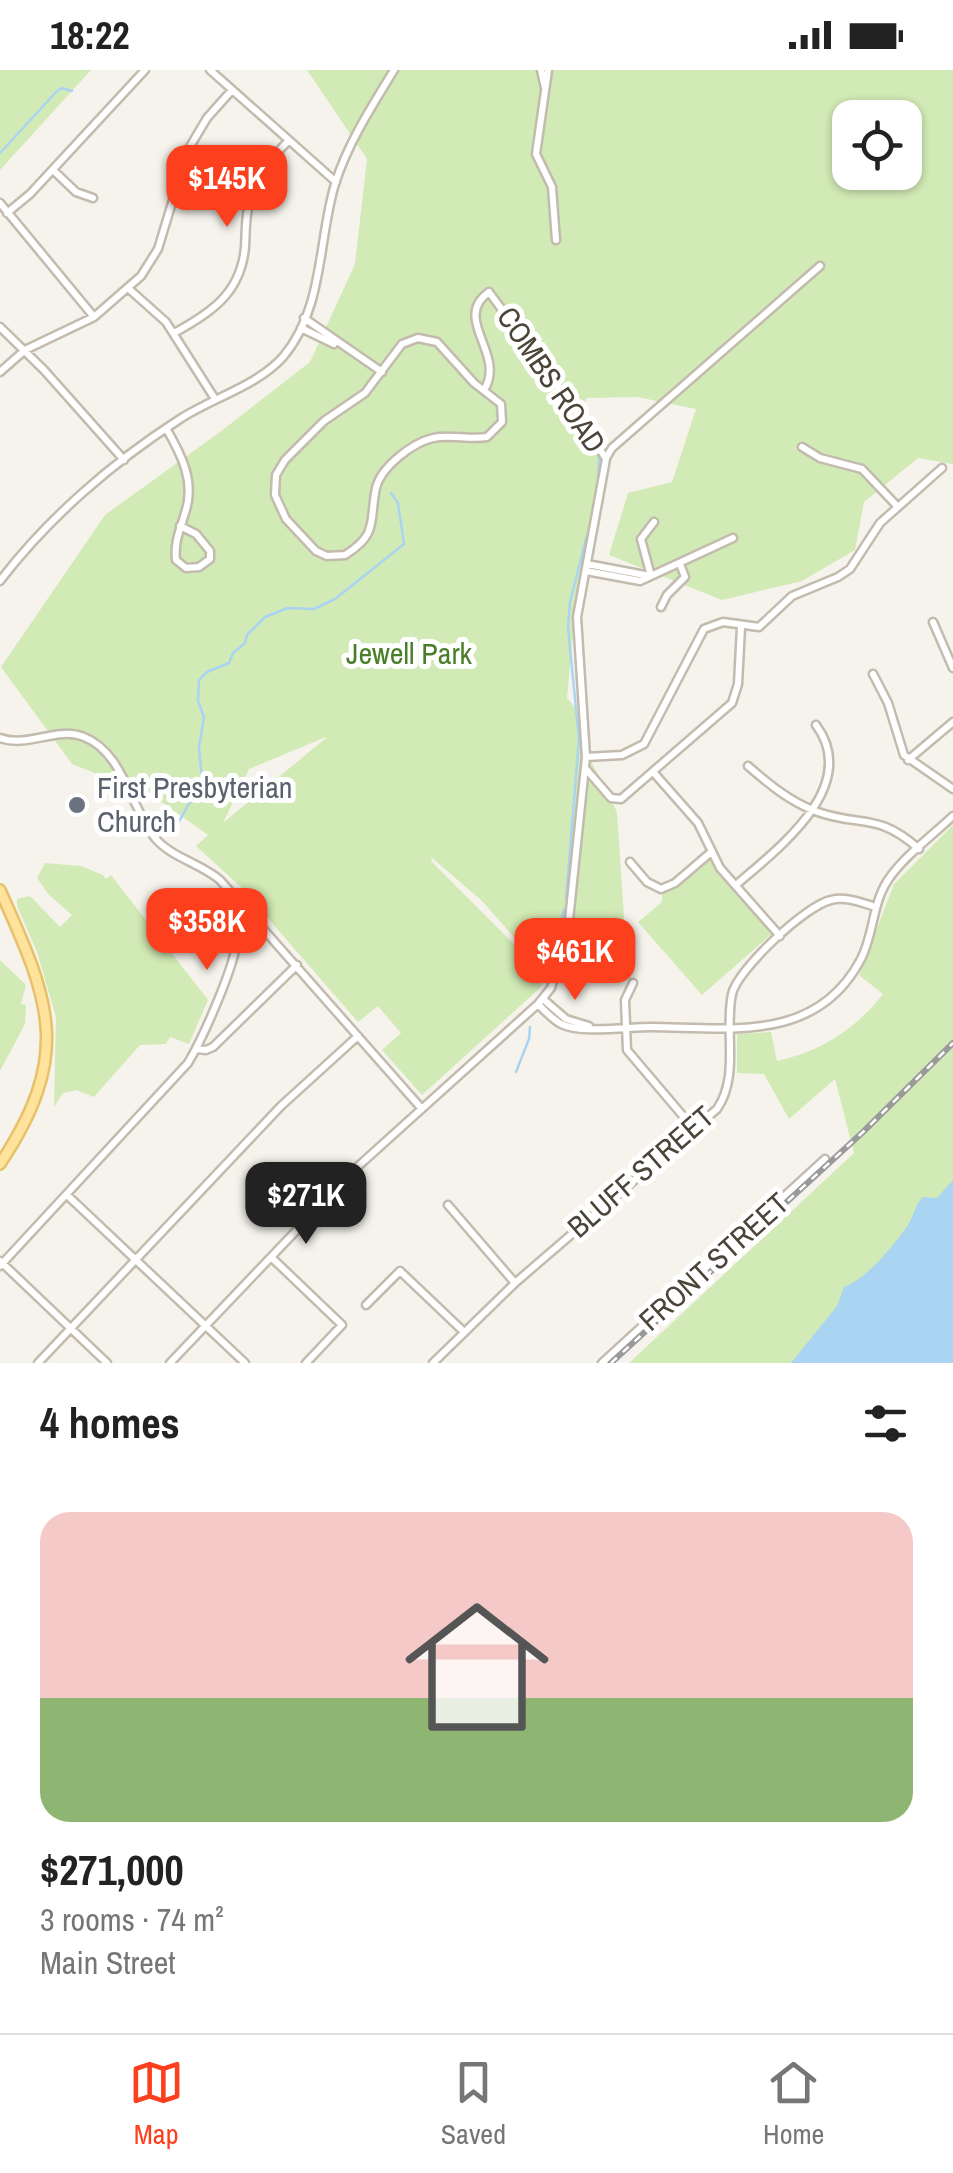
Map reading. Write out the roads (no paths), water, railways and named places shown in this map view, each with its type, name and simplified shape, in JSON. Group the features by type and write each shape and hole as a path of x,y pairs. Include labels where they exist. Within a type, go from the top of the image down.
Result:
{"main road":[{"path":"0,890 36,971 48,1029 45,1067 35,1103 0,1164"}],"street":[{"path":"7,213 53,170 145,70"},
{"path":"210,70 336,182"},
{"path":"0,581 44,530 124,460 166,428 272,367 289,349 304,318 321,262 336,182 356,135 394,70"},
{"path":"544,70 545,92 536,154 554,192 556,240"},
{"path":"0,372 24,350 94,318 130,289 158,249 170,198 188,150 207,118 232,90"},
{"path":"174,333 211,312 232,290 242,268 249,202 264,168 288,141"},
{"path":"53,170 76,192 93,198"},
{"path":"0,203 94,318"},
{"path":"606,459 612,448 820,266"},
{"path":"130,289 174,333 215,399"},
{"name":"COMBS ROAD","path":"484,390 490,378 491,360 475,316 480,301 489,292 577,412 606,459 577,629 586,757 566,940 558,972 541,1002"},
{"path":"304,318 382,372"},
{"path":"0,327 124,460"},
{"path":"300,328 340,345"},
{"path":"428,338 441,346 503,408 504,417 497,430 482,438 433,438 408,451 379,480 368,536 345,555 328,556 311,546 282,512 274,495 276,475 285,460 324,421 366,393 382,372 402,344 428,338"},
{"path":"166,428 187,470 188,504 180,526 175,555 178,564 186,568 203,566 210,559 210,551 196,534 180,526"},
{"path":"802,447 820,458 862,470 898,507"},
{"path":"586,757 622,756 644,744 704,629 718,622 759,627 792,596 845,573 876,528 942,468"},
{"path":"651,576 641,545 643,534 654,522"},
{"path":"586,567 632,581 732,538"},
{"path":"661,607 667,594 685,577 680,563"},
{"path":"932,622 953,668"},
{"path":"585,769 614,800 628,796 732,703 738,684 741,626"},
{"path":"874,674 888,703 901,750 908,760 953,789"},
{"path":"908,760 953,722"},
{"path":"736,885 792,836 813,810 824,783 826,764 824,740 816,725"},
{"path":"0,738 26,742 72,734 93,742 112,761 155,838 167,849 213,874 422,1109"},
{"path":"748,766 784,795 813,810 878,822 919,848"},
{"path":"654,773 698,823 710,854 780,936"},
{"path":"170,1363 354,1170 541,1002 565,1026 582,1030 624,1026 760,1028 809,1014 848,979 861,959 876,907 891,876 953,816"},
{"path":"630,862 647,882 661,889 674,884 710,854"},
{"path":"107,1363 1,1263 174,1082 196,1049 237,944 236,899"},
{"name":"BLUFF STREET","path":"432,1363 515,1283 717,1108 726,1094 732,993 738,978 780,936 826,901 846,899 876,907"},
{"path":"196,1049 213,1047 296,965"},
{"path":"632,984 625,1000 624,1026 631,1057 694,1130"},
{"path":"38,1363 281,1106 358,1036"},
{"name":"FRONT STREET","path":"602,1363 825,1159"},
{"path":"67,1195 244,1363"},
{"path":"448,1206 515,1283"},
{"path":"272,1257 342,1325 310,1362"},
{"path":"366,1305 400,1271 463,1331"}],"water":[{"path":"953,1180 953,1363 791,1363 837,1306 844,1287 871,1269 895,1242 923,1197 937,1198"}],"waterway":[{"path":"0,153 57,91 72,91"},
{"path":"591,519 599,455"},
{"path":"173,832 202,781 199,747 204,717 198,701 199,680 207,672 229,663 247,635 265,617 288,608 314,609 335,599 404,544 398,503 391,493"},
{"path":"566,899 579,739 568,628 570,602 587,535"},
{"path":"550,971 564,909"},
{"path":"516,1072 530,1027"}],"railway":[{"path":"611,1363 863,1132 953,1043"}],"place":[{"name":"First Presbyterian Church","path":"77,805"}],"park label":[{"name":"Jewell Park","path":"409,654"}]}
